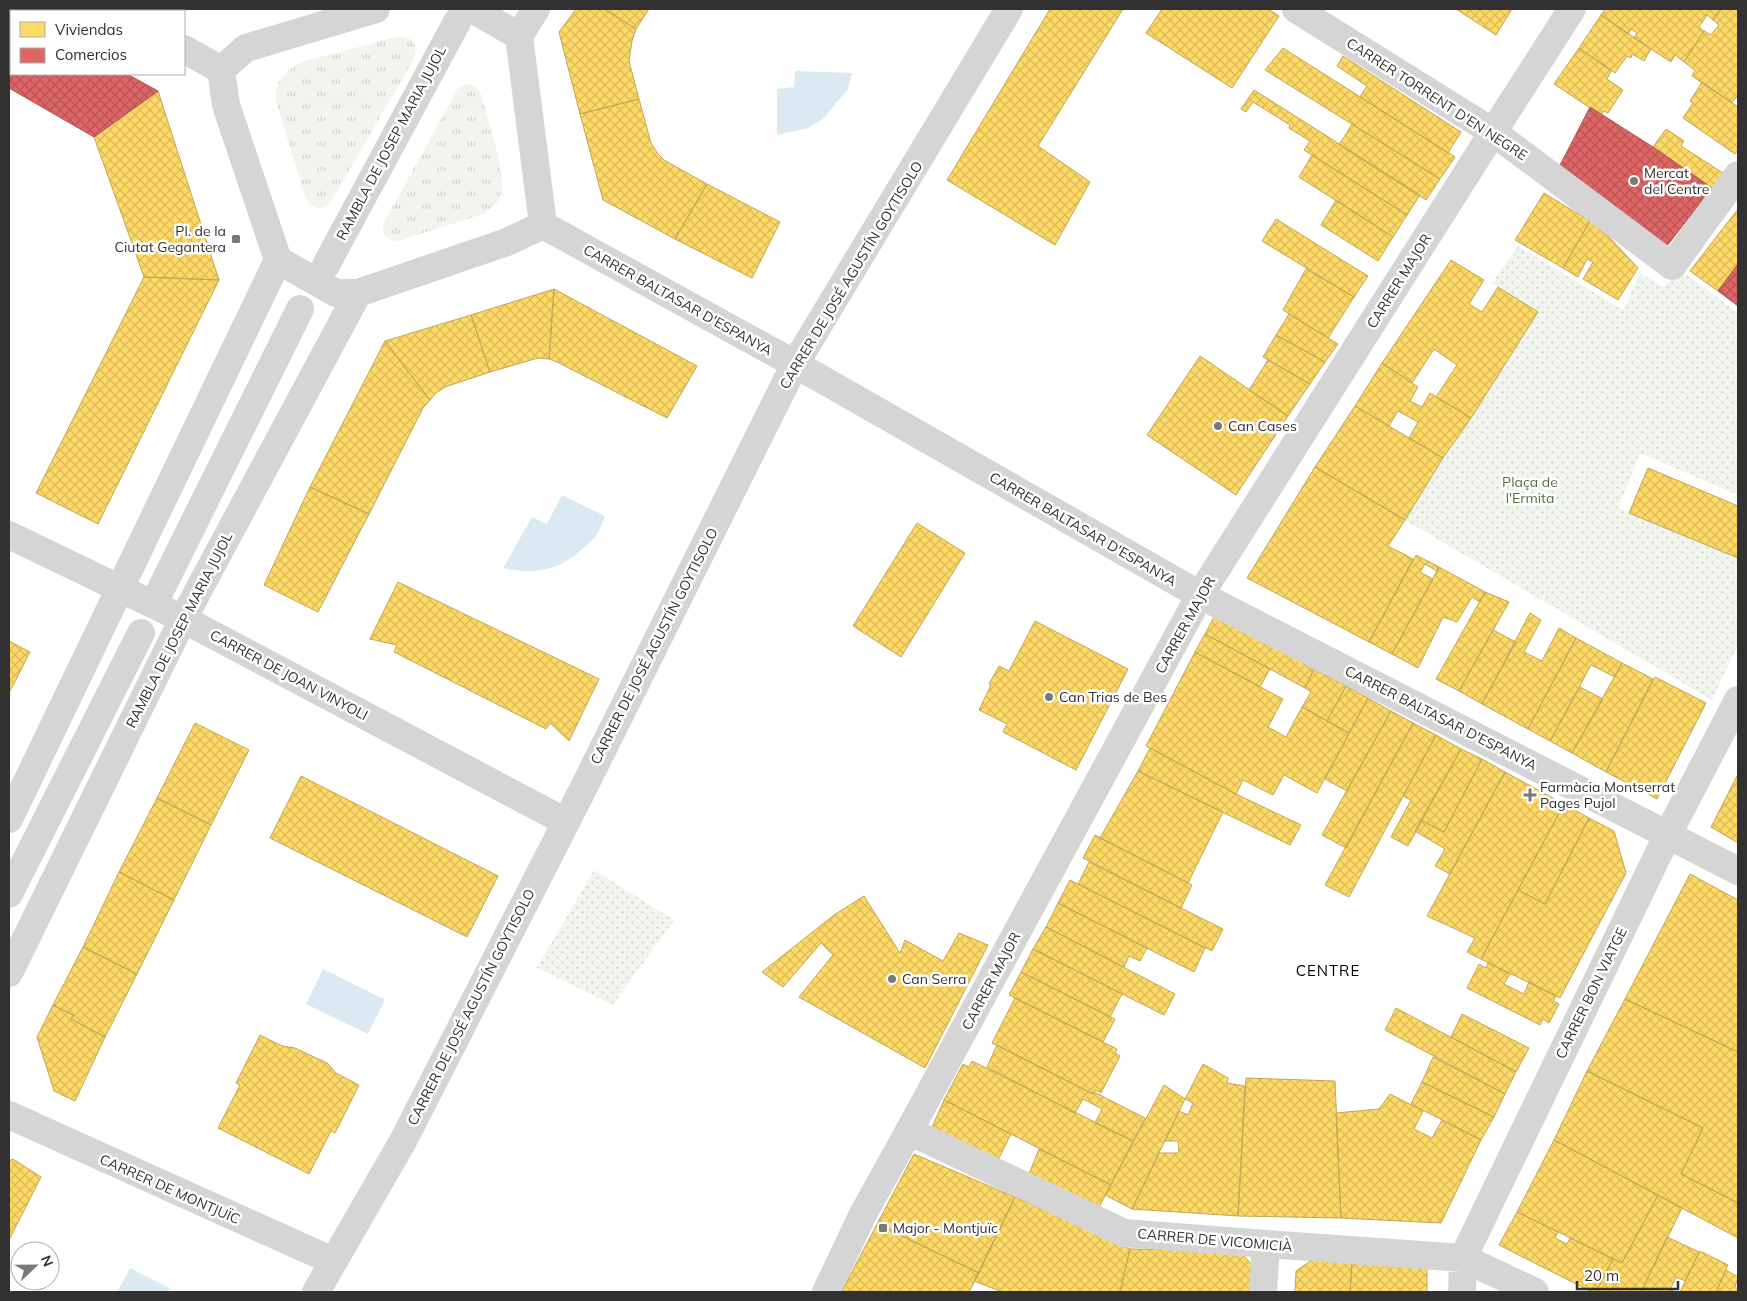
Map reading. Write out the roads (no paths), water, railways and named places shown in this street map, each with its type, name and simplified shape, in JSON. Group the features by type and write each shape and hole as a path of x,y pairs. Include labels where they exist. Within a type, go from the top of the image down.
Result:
{"street":[{"path":"221,70 246,48 376,9"},
{"path":"221,70 226,105 278,260 336,293 358,293 507,242 543,226 519,36 536,9"},
{"name":"CARRER DE JOSÉ AGUSTÍN GOYTISOLO","path":"316,1292 403,1141 566,822 795,364 1009,9"},
{"name":"CARRER TORRENT D'EN NEGRE","path":"1296,9 1493,132 1672,266 1738,175"},
{"name":"CARRER MAJOR","path":"826,1292 863,1214 910,1132 1200,595 1572,9"},
{"name":"RAMBLA DE JOSEP MARIA JUJOL","path":"326,265 464,15 519,36"},
{"path":"185,50 221,70"},
{"name":"CARRER BALTASAR D'ESPANYA","path":"543,226 795,364 1200,595 1738,871"},
{"path":"9,820 278,260"},
{"name":"RAMBLA DE JOSEP MARIA JUJOL","path":"9,973 183,619 358,293"},
{"path":"158,595 300,309"},
{"name":"CARRER DE JOAN VINYOLI","path":"9,535 183,619 566,822"},
{"path":"9,894 141,633"},
{"name":"CARRER BON VIATGE","path":"1462,1292 1463,1258 1668,834 1738,700"},
{"name":"CARRER DE MONTJUÏC","path":"9,1116 333,1261"},
{"name":"CARRER DE VICOMICIÀ","path":"910,1132 1124,1232 1463,1258 1535,1292"},
{"path":"1263,1292 1266,1244"}],"place":[{"name":"Mercat del Centre","path":"1634,181"},
{"name":"Pl. de la Ciutat Gegantera","path":"236,239"},
{"name":"Can Cases","path":"1218,426"},
{"name":"Can Trias de Bes","path":"1049,697"},
{"name":"Farmàcia Montserrat Pages Pujol","path":"1530,795"},
{"name":"Can Serra","path":"892,979"},
{"name":"Major - Montjuïc","path":"883,1228"}],"district":[{"name":"CENTRE","path":"1328,971"}],"park label":[{"name":"Plaça de l'Ermita","path":"1530,490"}]}
